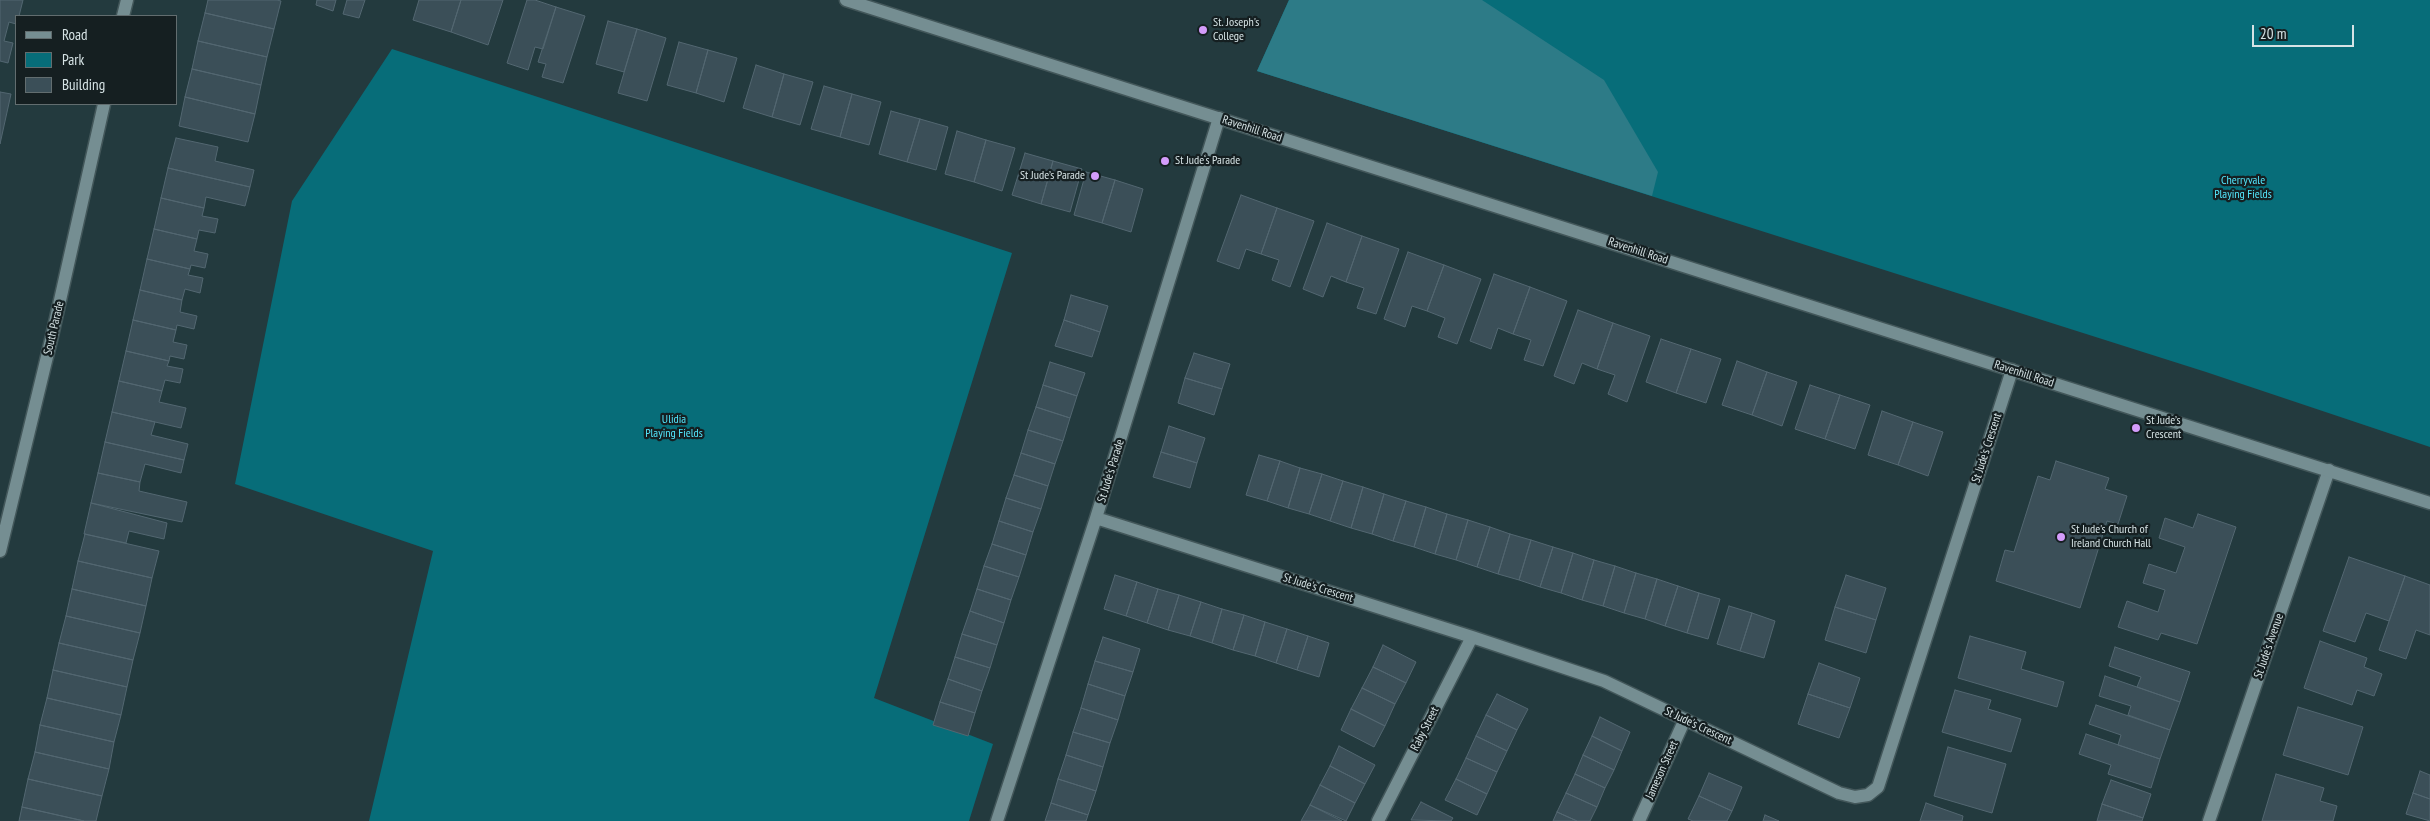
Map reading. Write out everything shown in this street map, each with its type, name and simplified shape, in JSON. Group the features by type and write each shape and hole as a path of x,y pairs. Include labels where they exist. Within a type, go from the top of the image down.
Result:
{"street":[{"path":"123,15 127,0"},
{"name":"Ravenhill Road","path":"846,0 2430,503"},
{"name":"South Parade","path":"0,551 52,336 104,105"},
{"name":"St Jude's Parade","path":"996,821 1096,518 1219,118"},
{"name":"St Jude's Crescent","path":"1096,518 1472,637 1604,681 1839,793 1855,798 1868,795 1878,787 2012,370"},
{"name":"St Jude's Avenue","path":"2209,821 2329,470"},
{"name":"Raby Street","path":"1378,821 1472,637"},
{"name":"Jameson Street","path":"1639,821 1685,720"}],"green space":[{"name":"Cherryvale Playing Fields","path":"1289,0 2430,0 2430,447 2206,372 1257,71"},
{"name":"Ulidia Playing Fields","path":"392,49 1012,253 874,698 993,744 969,821 369,821 433,551 235,484 292,201"}],"shaded area":[{"path":"1289,0 1482,0 1604,80 1658,172 1652,196 1257,71"}],"building":[{"path":"0,0 23,0 19,15 15,15 15,24 9,22 4,41 13,43 8,63 0,61"},
{"path":"208,0 281,1 274,29 205,13"},
{"path":"317,0 336,0 333,11 316,5"},
{"path":"347,0 365,0 359,18 343,14"},
{"path":"419,0 461,0 451,32 413,20"},
{"path":"461,0 503,0 488,45 451,32"},
{"path":"527,0 535,0 556,7 543,49 535,47 528,70 507,63"},
{"path":"556,7 585,16 563,83 542,77 546,64 538,62"},
{"path":"205,13 274,29 267,57 198,41"},
{"path":"608,21 637,29 624,72 596,64"},
{"path":"637,29 666,38 647,101 618,93"},
{"path":"198,41 267,57 261,85 192,69"},
{"path":"679,42 708,50 696,93 667,85"},
{"path":"708,50 737,58 724,102 696,93"},
{"path":"756,65 784,74 772,117 743,108"},
{"path":"192,69 261,85 255,114 185,97"},
{"path":"784,74 813,82 800,125 772,117"},
{"path":"824,86 852,94 840,137 811,129"},
{"path":"0,92 11,94 0,144"},
{"path":"852,94 881,102 869,145 840,137"},
{"path":"185,97 255,114 248,142 179,126"},
{"path":"891,111 920,119 907,162 879,154"},
{"path":"920,119 948,127 936,170 907,162"},
{"path":"957,131 986,140 974,182 945,174"},
{"path":"176,138 218,147 215,161 254,170 250,187 168,168"},
{"path":"986,140 1015,148 1002,191 974,182"},
{"path":"1025,153 1053,161 1041,204 1012,195"},
{"path":"1053,161 1082,169 1070,212 1041,204"},
{"path":"168,168 250,187 245,206 206,197 204,208 161,198"},
{"path":"1086,172 1115,180 1102,223 1074,215"},
{"path":"1115,180 1143,189 1131,232 1102,223"},
{"path":"1241,195 1277,208 1261,254 1246,249 1239,269 1217,261"},
{"path":"161,198 204,208 202,216 218,219 215,233 199,230 197,239 154,229"},
{"path":"1277,208 1314,221 1290,287 1272,280 1279,260 1261,254"},
{"path":"1327,223 1362,236 1346,282 1331,276 1323,297 1303,289"},
{"path":"154,229 197,239 194,251 208,254 205,268 191,265 190,269 147,259"},
{"path":"1362,236 1399,249 1376,314 1357,308 1364,288 1346,282"},
{"path":"1408,252 1444,265 1427,311 1412,306 1405,327 1384,319"},
{"path":"147,259 190,269 188,275 203,278 200,293 185,289 182,300 140,290"},
{"path":"1444,265 1481,279 1457,344 1438,337 1445,318 1427,311"},
{"path":"1494,274 1530,287 1513,334 1498,328 1491,349 1470,341"},
{"path":"1530,287 1567,301 1543,366 1524,360 1531,340 1513,334"},
{"path":"140,290 182,300 180,312 197,316 194,329 177,325 176,330 133,320"},
{"path":"1071,295 1108,306 1100,332 1064,320"},
{"path":"1578,310 1613,323 1597,369 1582,363 1574,384 1554,376"},
{"path":"133,320 176,330 173,342 187,345 184,359 170,356 169,361 126,351"},
{"path":"1064,320 1100,332 1092,357 1055,346"},
{"path":"1613,323 1650,336 1627,402 1608,394 1615,375 1597,369"},
{"path":"1661,339 1691,349 1676,393 1646,382"},
{"path":"1691,349 1721,359 1706,403 1676,393"},
{"path":"126,351 169,361 167,366 183,369 180,383 165,380 162,391 119,381"},
{"path":"1194,353 1230,364 1222,389 1185,378"},
{"path":"1737,361 1767,372 1752,415 1722,405"},
{"path":"1050,362 1085,373 1077,396 1043,385"},
{"path":"1767,372 1797,382 1782,426 1752,415"},
{"path":"1185,378 1222,389 1214,415 1178,403"},
{"path":"119,381 162,391 159,402 186,408 181,428 112,412"},
{"path":"1043,385 1077,396 1070,418 1036,407"},
{"path":"1810,385 1840,395 1825,439 1795,429"},
{"path":"1840,395 1870,405 1855,449 1825,439"},
{"path":"1036,407 1070,418 1063,441 1028,430"},
{"path":"1882,411 1913,422 1898,465 1868,455"},
{"path":"112,412 155,422 151,435 188,444 184,460 105,442"},
{"path":"1913,422 1943,432 1928,476 1898,465"},
{"path":"1169,426 1205,438 1197,463 1161,452"},
{"path":"1028,430 1063,441 1055,464 1021,453"},
{"path":"105,442 184,460 181,473 145,464 140,482 98,473"},
{"path":"1161,452 1197,463 1190,488 1153,477"},
{"path":"1021,453 1055,464 1048,486 1014,475"},
{"path":"1259,455 1280,461 1267,501 1246,495"},
{"path":"1280,461 1300,468 1288,508 1267,501"},
{"name":"St Jude's Church of Ireland Church Hall","path":"2056,461 2109,478 2105,489 2127,496 2118,524 2107,521 2080,608 1996,581 2005,550 2014,552 2038,476 2050,480"},
{"path":"1300,468 1322,474 1309,514 1288,508"},
{"path":"98,473 140,482 139,491 187,502 182,522 91,503"},
{"path":"1322,474 1343,481 1330,521 1309,514"},
{"path":"1014,475 1048,486 1041,509 1006,498"},
{"path":"1343,481 1363,487 1351,528 1330,521"},
{"path":"1363,487 1384,494 1372,534 1351,528"},
{"path":"1384,494 1406,501 1393,541 1372,534"},
{"path":"1006,498 1041,509 1033,532 999,521"},
{"path":"1406,501 1426,507 1414,547 1393,541"},
{"path":"91,503 167,523 164,539 129,531 126,543 84,534"},
{"path":"1426,507 1447,514 1435,554 1414,547"},
{"path":"1447,514 1468,520 1456,560 1435,554"},
{"path":"2198,514 2236,527 2197,644 2161,633 2158,640 2118,627 2127,601 2158,612 2165,590 2143,583 2149,564 2176,573 2185,547 2159,538 2165,518 2193,528"},
{"path":"1468,520 1490,527 1477,567 1456,560"},
{"path":"999,521 1033,532 1026,555 992,544"},
{"path":"1490,527 1510,534 1498,574 1477,567"},
{"path":"85,534 159,551 152,578 78,561"},
{"path":"1510,534 1531,540 1519,580 1498,574"},
{"path":"1531,540 1553,547 1540,587 1519,580"},
{"path":"992,544 1026,555 1019,577 984,566"},
{"path":"1553,547 1573,553 1561,593 1540,587"},
{"path":"1573,553 1594,560 1582,600 1561,593"},
{"path":"2349,557 2405,576 2389,621 2366,613 2355,642 2323,631"},
{"path":"1594,560 1615,566 1603,606 1582,600"},
{"path":"78,561 152,578 146,606 72,589"},
{"path":"984,566 1019,577 1011,600 977,589"},
{"path":"1615,566 1636,573 1624,613 1603,606"},
{"path":"1636,573 1657,579 1645,619 1624,613"},
{"path":"1115,575 1137,582 1126,616 1104,609"},
{"path":"1846,575 1886,588 1876,620 1835,607"},
{"path":"2405,576 2430,585 2430,635 2416,630 2406,659 2379,650"},
{"path":"1657,579 1678,586 1665,626 1645,619"},
{"path":"1137,582 1158,589 1147,623 1126,616"},
{"path":"1678,586 1699,593 1687,633 1665,626"},
{"path":"72,589 146,606 140,633 66,616"},
{"path":"977,589 1011,600 1004,623 970,611"},
{"path":"1158,589 1179,595 1168,630 1147,623"},
{"path":"1699,593 1720,599 1708,639 1687,633"},
{"path":"1179,595 1201,602 1190,636 1168,630"},
{"path":"1201,602 1222,609 1212,643 1190,636"},
{"path":"1729,606 1752,613 1740,651 1717,644"},
{"path":"1835,607 1876,620 1866,653 1825,640"},
{"path":"1222,609 1244,615 1233,650 1212,643"},
{"path":"970,611 1004,623 997,645 962,634"},
{"path":"1752,613 1775,621 1764,658 1740,651"},
{"path":"1244,615 1265,622 1255,656 1233,650"},
{"path":"66,616 140,633 133,660 59,643"},
{"path":"1265,622 1287,629 1276,663 1255,656"},
{"path":"1287,629 1308,636 1297,670 1276,663"},
{"path":"962,634 997,645 990,668 955,657"},
{"path":"1308,636 1329,643 1319,677 1297,670"},
{"path":"1970,636 2026,652 2021,669 2064,682 2057,707 1958,678"},
{"path":"1103,637 1140,649 1133,672 1095,661"},
{"path":"2320,641 2367,658 2364,667 2382,674 2374,696 2357,690 2352,705 2304,688"},
{"path":"59,643 133,660 127,687 53,670"},
{"path":"1383,645 1416,662 1406,683 1373,667"},
{"path":"2115,647 2190,672 2180,702 2137,687 2141,677 2109,666"},
{"path":"955,657 990,668 982,691 948,679"},
{"path":"1095,661 1133,672 1125,696 1088,684"},
{"path":"1819,663 1860,678 1850,708 1808,694"},
{"path":"1373,667 1406,683 1395,704 1362,688"},
{"path":"53,670 127,687 121,715 47,698"},
{"path":"2105,676 2180,702 2170,730 2128,715 2131,706 2099,696"},
{"path":"948,679 982,691 975,713 940,702"},
{"path":"1088,684 1125,696 1118,720 1081,708"},
{"path":"1362,688 1395,704 1385,726 1351,709"},
{"path":"1955,690 1991,700 1988,709 2021,719 2011,752 1942,732"},
{"path":"1497,694 1528,709 1517,730 1486,715"},
{"path":"1808,694 1850,708 1839,738 1798,724"},
{"path":"47,698 121,715 114,742 40,725"},
{"path":"940,702 975,713 968,736 933,725"},
{"path":"2096,705 2170,730 2160,759 2118,745 2121,735 2089,724"},
{"path":"2298,707 2363,727 2348,775 2283,755"},
{"path":"1081,708 1118,720 1110,743 1073,732"},
{"path":"1351,709 1385,726 1374,747 1341,730"},
{"path":"1486,715 1517,730 1507,751 1476,736"},
{"path":"1600,717 1630,732 1622,751 1592,736"},
{"path":"40,725 114,742 109,769 35,752"},
{"path":"1073,732 1110,743 1103,767 1066,755"},
{"path":"2086,734 2160,759 2151,788 2108,774 2111,765 2079,754"},
{"path":"1476,736 1507,751 1497,772 1466,758"},
{"path":"1592,736 1622,751 1614,770 1583,755"},
{"path":"1339,746 1375,765 1365,784 1330,766"},
{"path":"1948,747 2006,764 1992,813 1934,796"},
{"path":"35,752 109,769 102,796 28,779"},
{"path":"1066,755 1103,767 1096,791 1058,779"},
{"path":"1583,755 1614,770 1605,788 1575,774"},
{"path":"1466,758 1497,772 1487,794 1456,779"},
{"path":"1330,766 1365,784 1355,803 1320,785"},
{"path":"2420,771 2430,775 2430,799 2413,793"},
{"path":"1709,773 1742,787 1732,811 1699,796"},
{"path":"1575,774 1605,788 1597,807 1566,793"},
{"path":"2276,774 2324,788 2320,801 2337,806 2333,821 2262,821"},
{"path":"28,779 102,796 96,821 84,821 22,807"},
{"path":"1058,779 1096,791 1088,815 1051,803"},
{"path":"1456,779 1487,794 1477,815 1445,800"},
{"path":"2111,780 2151,794 2143,818 2102,804"},
{"path":"1320,785 1355,803 1346,821 1310,805"},
{"path":"1566,793 1597,807 1590,821 1577,821 1557,812"},
{"path":"2413,793 2430,799 2430,821 2406,814"},
{"path":"1699,796 1732,811 1727,821 1693,821 1688,819"},
{"path":"1421,802 1453,818 1451,821 1411,820"},
{"path":"1051,803 1088,815 1086,821 1045,821"},
{"path":"1926,803 1963,816 1962,821 1920,821"},
{"path":"2102,804 2143,818 2142,821 2097,821"},
{"path":"1310,805 1342,821 1301,821"},
{"path":"22,807 84,821 19,821"},
{"path":"1557,812 1577,821 1553,821"},
{"path":"1765,815 1779,821 1763,821"}],"place":[{"name":"St. Joseph's College","path":"1203,30"},
{"name":"St Jude‘s Parade","path":"1165,161"},
{"name":"St Jude’s Parade","path":"1095,176"},
{"name":"St Jude’s Crescent","path":"2136,428"},
{"name":"St Jude's Church of Ireland Church Hall","path":"2061,537"}]}
